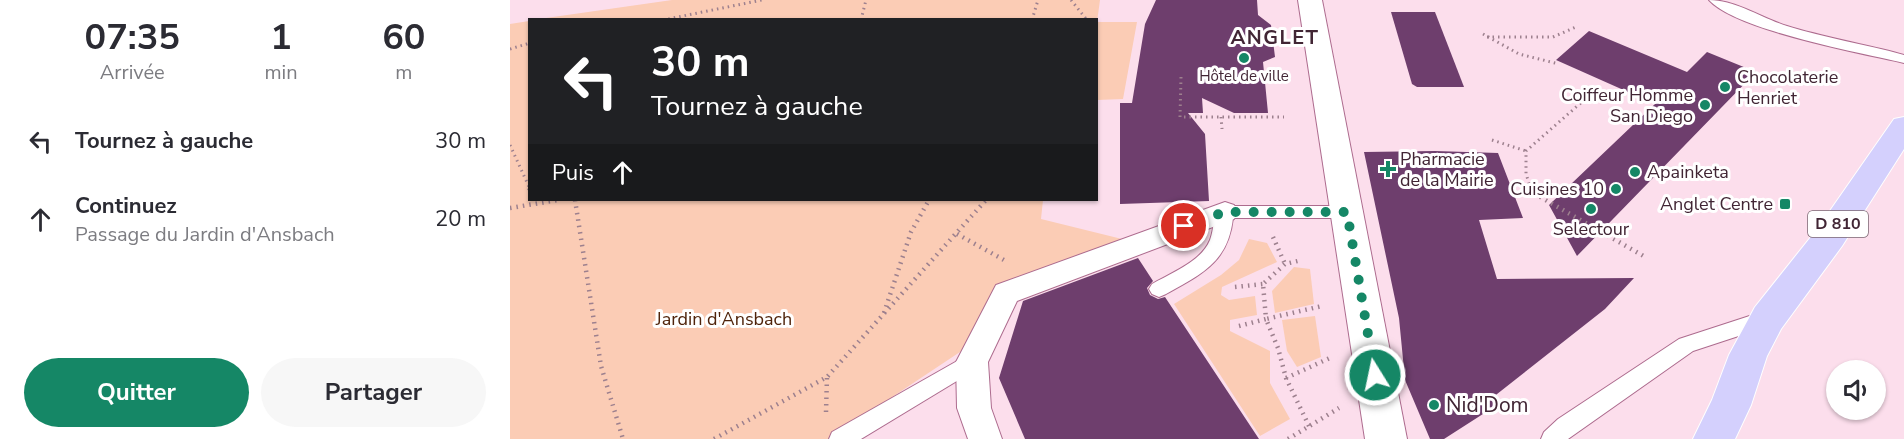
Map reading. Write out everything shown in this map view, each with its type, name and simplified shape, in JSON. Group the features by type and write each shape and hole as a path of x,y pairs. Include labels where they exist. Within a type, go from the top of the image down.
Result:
{"main road":[{"name":"D 810","path":"1690,439 1722,422 1748,355 1768,318 1830,237 1904,126"}],"street":[{"path":"1310,0 1386,439"},
{"path":"985,439 974,408 973,361 1006,293 1225,212"}],"lane":[{"path":"1716,0 1749,18 1784,31 1904,59"},
{"path":"1159,289 1204,262 1217,248 1224,234 1225,212 1347,212"},
{"path":"1552,439 1566,426 1686,345 1768,318"},
{"path":"840,439 973,361"}],"path":[{"path":"673,18 762,0"},
{"path":"862,18 866,0"},
{"path":"1033,18 1038,0"},
{"path":"1071,0 1085,18"},
{"path":"1559,64 1546,63 1492,42 1485,36 1553,37 1576,27"},
{"path":"510,49 528,44"},
{"path":"1181,77 1180,117 1284,117"},
{"path":"1599,87 1526,151 1524,170 1528,185 1535,194 1647,258"},
{"path":"1221,117 1222,129"},
{"path":"1492,140 1526,151"},
{"path":"510,145 528,186"},
{"path":"510,208 552,201"},
{"path":"575,201 601,366 623,439"},
{"path":"883,315 911,232 928,201"},
{"path":"714,439 827,377 985,201"},
{"path":"957,234 1042,281"},
{"path":"1235,287 1263,284 1285,264 1302,260"},
{"path":"1263,284 1266,319 1278,348 1286,378 1309,426"},
{"path":"1239,326 1323,306"},
{"path":"1286,378 1332,357"},
{"path":"826,418 827,377"},
{"path":"1288,439 1340,407"}],"green space":[{"path":"672,0 1100,0 1098,18 546,18"},
{"name":"Jardin d'Ansbach","path":"528,21 528,201 1043,201 1041,219 1126,240 997,290 969,346 829,439 510,439 510,24"},
{"path":"1098,22 1137,22 1123,99 1098,100"},
{"path":"1249,239 1267,243 1277,262 1222,287 1221,295 1229,300 1255,296 1257,315 1230,320 1230,331 1270,351 1270,383 1290,419 1260,436 1174,304 1221,275 1239,260"},
{"path":"1294,267 1310,269 1314,304 1275,313 1272,291"},
{"path":"1315,316 1321,357 1297,367 1287,351 1282,320"}],"building":[{"path":"1156,0 1257,0 1258,15 1271,25 1275,57 1263,62 1268,113 1234,113 1202,98 1203,113 1188,113 1205,134 1209,201 1120,204 1120,103 1132,103 1145,24"},
{"path":"1391,12 1435,12 1464,87 1417,87 1412,84"},
{"path":"1589,31 1687,72 1707,52 1756,72 1577,256 1549,205 1655,104 1556,60"},
{"path":"1364,152 1498,153 1523,218 1479,220 1497,279 1634,278 1605,309 1492,398 1497,405 1444,439 1430,439 1405,380 1399,318"},
{"path":"1138,258 1153,281 1147,288 1150,295 1158,299 1165,297 1259,439 1025,439 999,378 1023,301"}],"place":[{"name":"Hôtel de ville","path":"1244,58"},
{"name":"Chocolaterie Henriet","path":"1725,87"},
{"name":"Coiffeur Homme San Diego","path":"1705,105"},
{"name":"Pharmacie de la Mairie","path":"1388,169"},
{"name":"Apainketa","path":"1635,172"},
{"name":"Cuisines 10","path":"1616,189"},
{"name":"Anglet Centre","path":"1785,204"},
{"name":"Selectour","path":"1591,209"},
{"name":"Nid'Dom","path":"1434,405"}],"district":[{"name":"ANGLET","path":"1275,37"}],"route":[{"path":"1184,226 1225,212 1347,212 1375,375"}]}
